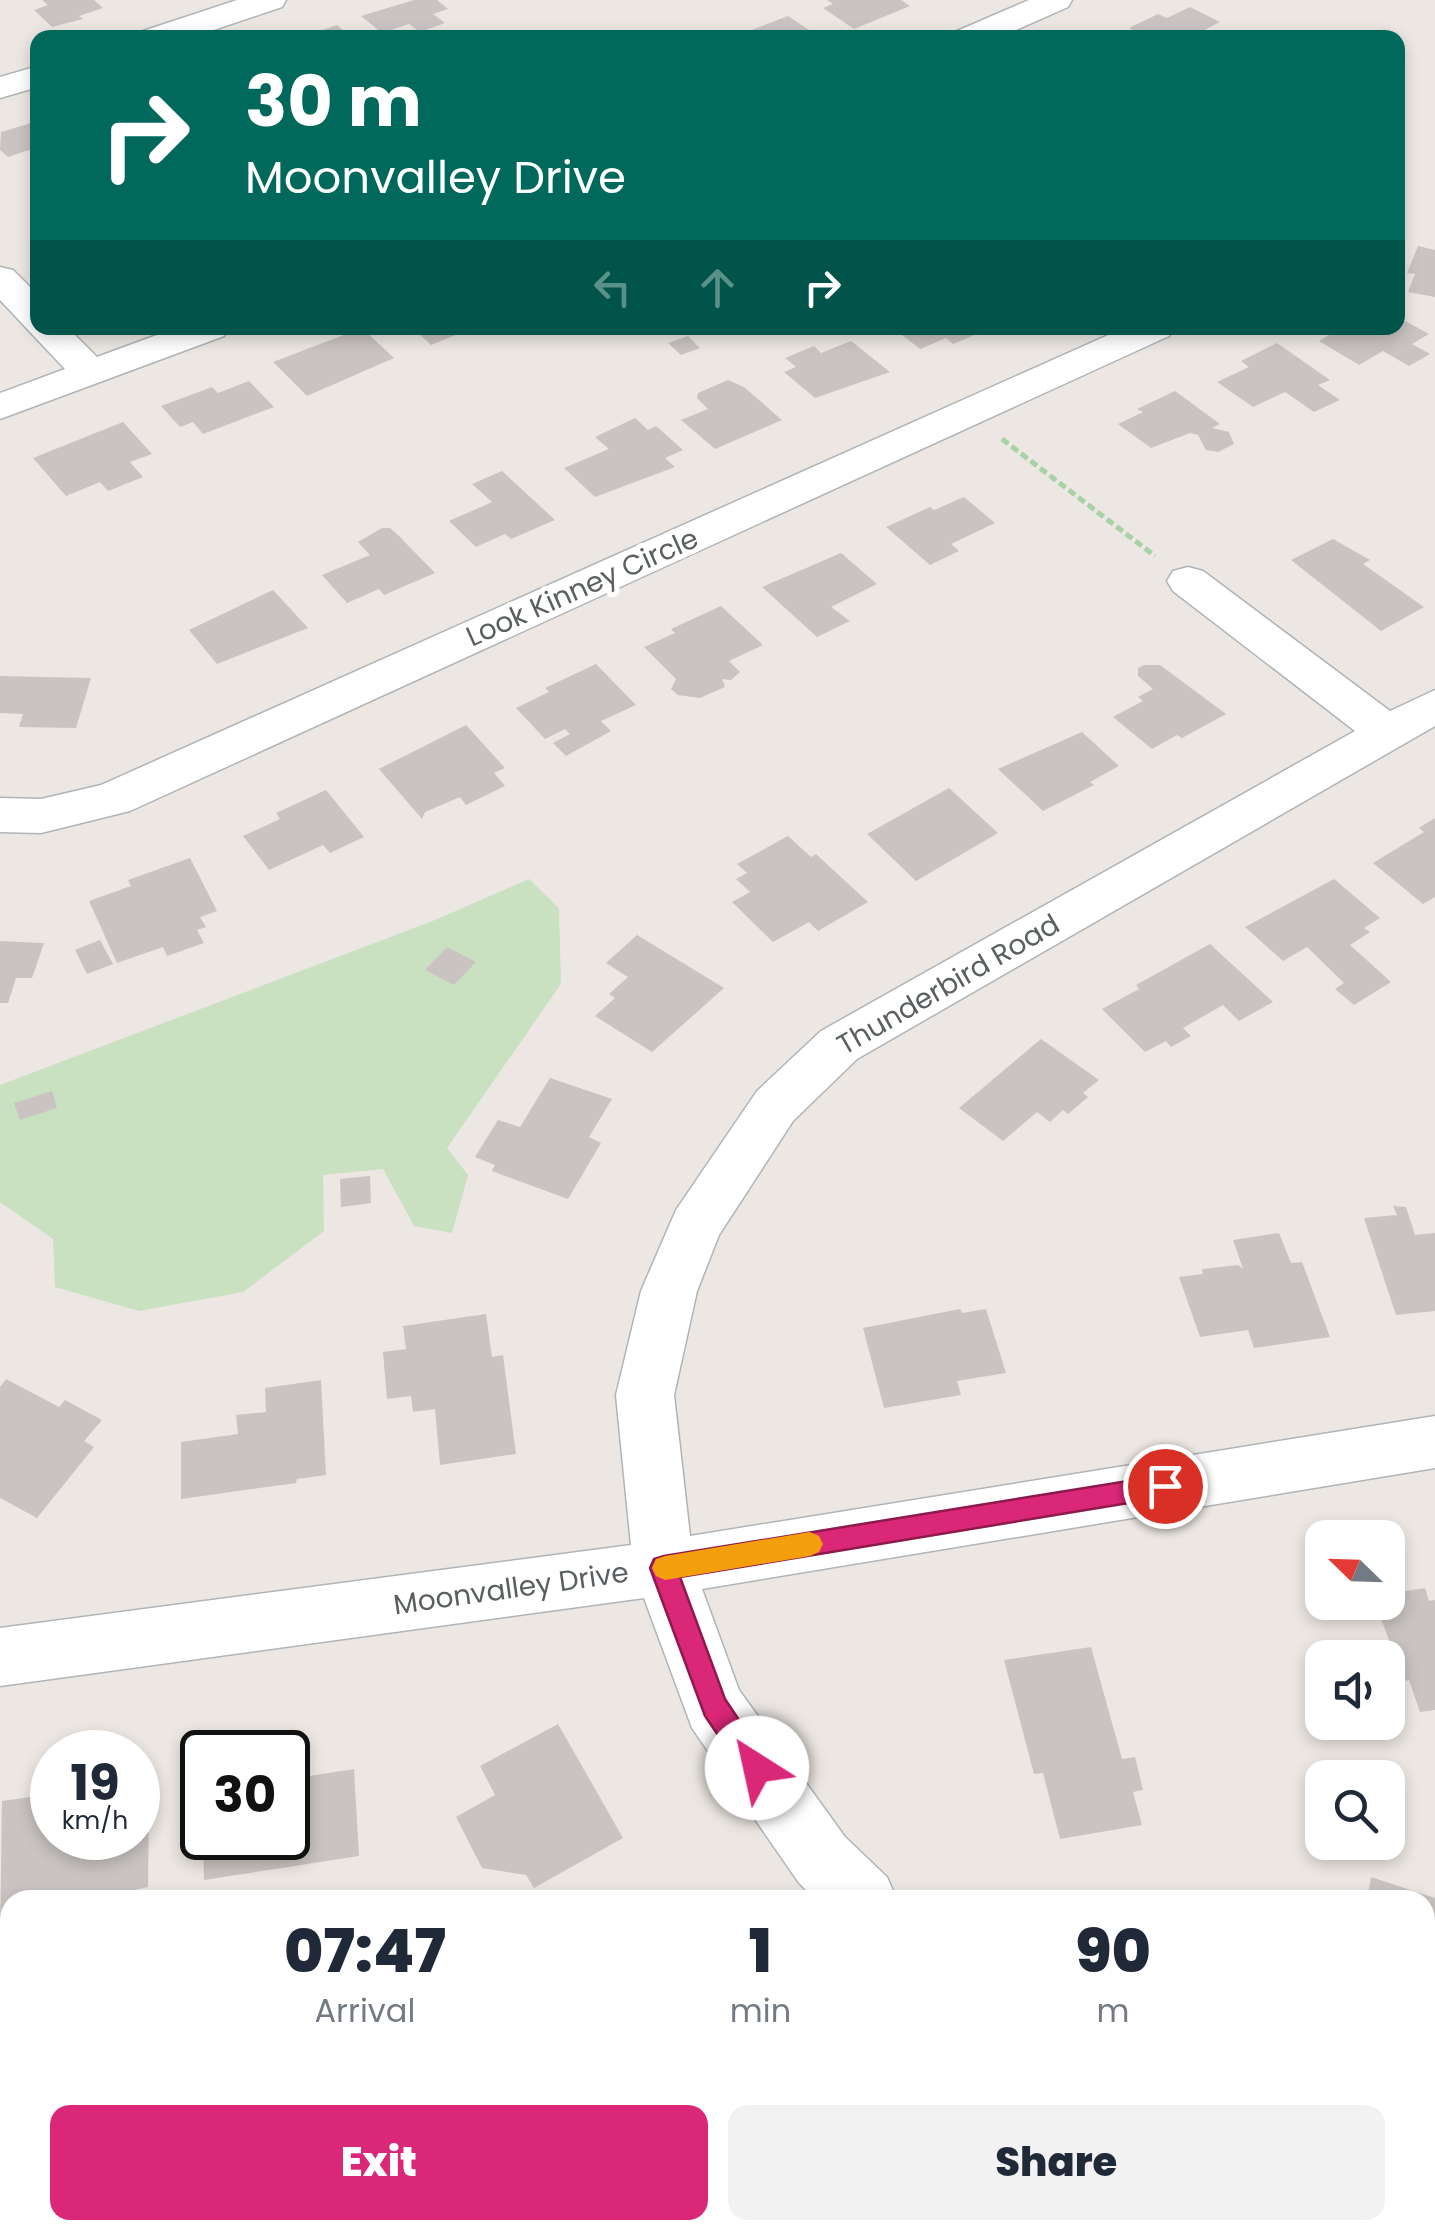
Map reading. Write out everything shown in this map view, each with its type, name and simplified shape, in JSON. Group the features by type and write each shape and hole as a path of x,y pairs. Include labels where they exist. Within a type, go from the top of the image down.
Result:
{"street":[{"path":"179,30 270,0"},
{"path":"988,30 1056,0"},
{"path":"1010,21 1026,30"},
{"path":"0,88 30,79"},
{"path":"0,278 30,309"},
{"path":"55,335 91,373"},
{"path":"0,407 191,335"},
{"name":"Look Kinney Circle","path":"0,815 41,816 113,799 1140,335"},
{"path":"1188,581 1388,732"},
{"name":"Thunderbird Road","path":"854,1890 822,1860 714,1707 664,1568 645,1396 669,1290 695,1226 775,1106 839,1045 1435,706"},
{"name":"Moonvalley Drive","path":"0,1657 664,1568 1435,1442"}],"path":[{"path":"968,414 1188,581"}],"green space":[{"path":"529,879 559,908 561,984 447,1148 468,1175 452,1233 414,1226 383,1169 323,1175 324,1231 243,1292 139,1311 55,1287 53,1239 0,1202 0,1085 435,920"}],"building":[{"path":"42,0 94,0 103,8 79,16 83,19 52,27 34,10 48,5"},
{"path":"414,0 437,0 448,9 433,14 445,23 426,30 409,24 378,30 361,16"},
{"path":"827,0 901,0 910,6 854,29 823,8 833,4"},
{"path":"1190,7 1220,22 1204,30 1129,28 1158,14 1167,18"},
{"path":"788,16 809,30 751,30"},
{"path":"30,123 30,150 8,157 0,150 1,132"},
{"path":"1418,246 1435,250 1435,297 1408,292 1415,274 1407,273"},
{"path":"1405,321 1429,334 1412,344 1430,354 1409,366 1383,351 1359,365 1319,341 1330,335 1405,335"},
{"path":"344,335 369,335 394,358 307,396 273,362"},
{"path":"420,335 456,335 431,345"},
{"path":"902,335 974,335 953,344 946,338 920,349"},
{"path":"688,336 700,348 681,355 668,343"},
{"path":"851,341 890,372 815,398 784,372 796,367 785,358 814,346 821,353"},
{"path":"1277,343 1330,380 1318,385 1340,400 1314,412 1285,392 1253,407 1217,382 1249,367 1241,361"},
{"path":"728,380 744,387 782,420 715,449 681,420 708,409 697,398 698,393"},
{"path":"249,381 274,407 203,434 193,422 180,427 161,406 212,387 218,393"},
{"path":"1175,391 1220,424 1212,428 1229,432 1234,444 1218,452 1206,450 1198,435 1190,433 1151,448 1118,424 1143,412 1137,409"},
{"path":"635,418 648,430 656,426 683,450 665,458 675,467 595,497 564,468 609,449 595,437"},
{"path":"123,422 152,454 130,462 143,477 108,491 100,482 66,496 33,458"},
{"path":"502,471 555,520 511,539 505,534 476,547 449,521 492,502 472,484"},
{"path":"964,497 995,523 951,544 959,551 930,565 886,527 930,507 934,510"},
{"path":"382,528 390,528 435,573 384,595 379,589 347,603 322,575 370,555 358,542"},
{"path":"1333,539 1370,560 1363,564 1424,607 1381,631 1291,560"},
{"path":"841,553 877,584 831,607 850,621 817,637 762,587"},
{"path":"273,590 308,628 217,664 189,630"},
{"path":"721,606 763,645 729,661 740,672 731,680 722,679 725,687 700,698 678,695 671,689 676,679 644,647 675,633 671,629"},
{"path":"596,664 636,705 601,721 611,731 566,756 553,743 570,734 565,729 545,739 516,708 549,692 545,688"},
{"path":"1160,665 1226,714 1152,749 1113,717 1143,701 1138,697 1153,689 1138,676 1138,668"},
{"path":"0,676 91,678 76,728 19,727 23,714 0,713"},
{"path":"466,725 505,768 494,773 505,786 466,805 460,797 425,812 422,819 379,769"},
{"path":"1082,732 1119,766 1090,782 1094,785 1043,811 998,769"},
{"path":"949,788 998,833 916,881 867,834"},
{"path":"326,790 364,837 330,853 323,845 269,870 243,836 280,819 276,813"},
{"path":"1435,818 1435,897 1423,904 1373,863 1424,832 1419,828"},
{"path":"788,836 811,857 816,854 868,902 818,931 809,922 773,942 732,902 750,892 736,879 747,873 737,864"},
{"path":"190,858 217,911 200,917 206,927 197,930 204,943 167,956 163,947 117,963 89,901 131,886 128,880"},
{"path":"1334,879 1380,918 1364,928 1370,932 1350,945 1391,982 1354,1005 1335,989 1344,983 1307,947 1283,961 1245,927"},
{"path":"637,935 724,988 652,1052 595,1016 615,998 609,994 628,977 606,963"},
{"path":"100,940 113,964 87,974 75,950"},
{"path":"0,941 44,943 32,978 16,978 8,1003 0,1003"},
{"path":"1210,944 1273,1002 1239,1021 1223,1005 1183,1028 1191,1036 1171,1047 1166,1041 1145,1052 1102,1009 1139,989 1136,985"},
{"path":"447,947 476,962 454,985 425,970"},
{"path":"1041,1039 1099,1080 1083,1093 1088,1097 1068,1114 1063,1110 1050,1122 1037,1112 1003,1141 959,1108"},
{"path":"550,1078 612,1099 589,1137 601,1143 568,1199 492,1171 495,1165 475,1157 498,1120 520,1127"},
{"path":"52,1091 57,1108 20,1120 14,1103"},
{"path":"370,1176 371,1203 341,1207 340,1179"},
{"path":"1393,1206 1406,1207 1415,1235 1435,1233 1435,1311 1396,1315 1364,1218 1397,1215"},
{"path":"1279,1233 1291,1263 1302,1262 1330,1337 1254,1348 1248,1330 1200,1337 1179,1277 1203,1274 1202,1269 1238,1265 1243,1269 1233,1240"},
{"path":"960,1309 962,1313 986,1309 1006,1373 957,1381 961,1395 884,1408 863,1328"},
{"path":"486,1314 492,1357 503,1355 516,1454 440,1465 435,1409 413,1412 411,1396 387,1399 383,1352 406,1349 403,1326"},
{"path":"6,1379 59,1407 65,1400 102,1420 84,1441 94,1447 37,1518 0,1498 0,1387"},
{"path":"321,1380 326,1475 181,1499 181,1442 238,1434 236,1415 266,1412 265,1388"},
{"path":"1425,1588 1429,1601 1435,1600 1435,1710 1420,1712 1409,1680 1405,1681 1405,1640 1389,1640 1382,1620 1405,1620 1405,1591"},
{"path":"1091,1647 1122,1759 1135,1757 1143,1790 1133,1792 1142,1825 1060,1839 1043,1773 1034,1774 1004,1660"},
{"path":"558,1724 623,1838 534,1888 526,1875 482,1868 456,1817 495,1795 480,1766"},
{"path":"354,1769 359,1856 204,1880 204,1860 310,1860 310,1776"},
{"path":"30,1797 30,1860 148,1860 148,1887 134,1890 1,1890 2,1801"},
{"path":"1371,1877 1411,1890 1369,1890"}],"slow traffic":[{"path":"665,1568 810,1544"}],"route":[{"path":"757,1768 714,1707 664,1568 1165,1486"}]}
